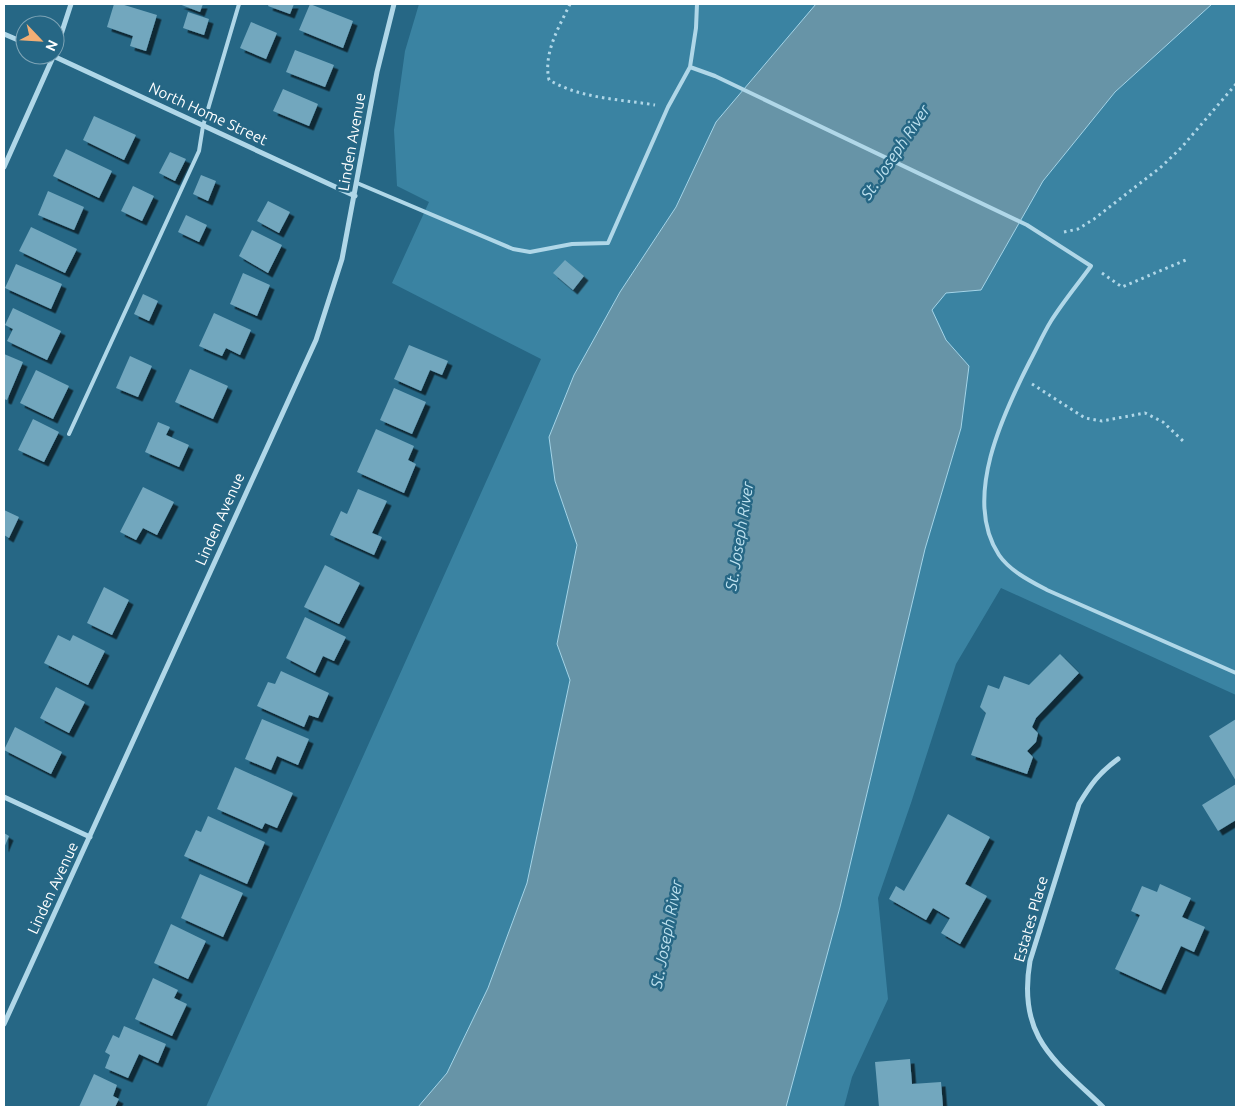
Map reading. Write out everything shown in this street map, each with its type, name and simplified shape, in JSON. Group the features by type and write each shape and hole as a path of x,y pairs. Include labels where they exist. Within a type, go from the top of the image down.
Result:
{"street":[{"path":"65,22 71,4"},
{"name":"Linden Avenue","path":"4,1024 316,340 342,259 377,72 394,4"},
{"name":"North Home Street","path":"65,60 355,196"},
{"path":"4,167 50,65"},
{"name":"Estates Place","path":"1103,1107 1052,1058 1037,1034 1030,1017 1026,999 1030,961 1079,804 1092,782 1104,769 1118,759"},
{"path":"4,798 90,837"}],"lane":[{"path":"69,434 199,151 203,126 239,4"},
{"path":"357,183 512,249 530,252 572,244 608,243 668,107 690,67 696,28 697,4"},
{"path":"690,67 715,76 1026,225 1091,266 1051,321 1011,400 994,445 985,480 984,513 990,538 1000,556 1019,574 1047,590 1236,672"}],"path":[{"path":"570,4 552,45 547,70 549,80 562,87 588,95 617,101 668,107"},
{"path":"1044,236 1078,229 1094,219 1161,167 1236,84"},
{"path":"1091,266 1122,287 1188,259"},
{"path":"1022,378 1050,394 1065,407 1085,418 1102,421 1145,413 1163,422 1183,441"}],"shaded area":[{"path":"419,4 816,4 716,122 676,207 620,292 574,375 549,437 555,481 577,545 557,644 570,680 527,883 488,988 447,1073 418,1107 206,1107 541,359 392,283 429,202 397,186 394,130 405,51"},
{"path":"1212,4 1236,4 1236,695 1001,588 956,664 878,898 888,999 852,1077 844,1107 786,1107 840,907 925,549 961,428 969,366 946,340 931,310 946,293 981,290 1043,181 1115,92"}],"water":[{"name":"St. Joseph River","path":"816,4 1212,4 1115,92 1043,181 981,290 946,293 932,310 946,340 969,366 961,428 925,549 840,907 786,1107 418,1107 447,1073 488,988 527,883 570,680 557,644 577,545 555,481 549,437 574,375 620,292 676,207 716,122"}],"building":[{"path":"114,4 121,4 157,15 146,51 130,46 133,36 107,27"},
{"path":"179,4 203,4 200,12"},
{"path":"269,4 294,4 290,14 268,6"},
{"path":"310,4 353,21 343,48 299,30"},
{"path":"188,12 209,19 204,35 183,28"},
{"path":"251,22 277,33 266,59 240,48"},
{"path":"295,50 334,65 325,87 286,72"},
{"path":"283,89 318,104 309,126 273,111"},
{"path":"94,116 136,135 124,160 83,140"},
{"path":"66,149 112,171 99,198 53,176"},
{"path":"170,152 186,159 175,181 159,173"},
{"path":"201,175 216,181 208,201 193,194"},
{"path":"133,186 154,196 142,221 121,211"},
{"path":"48,191 84,207 74,230 38,215"},
{"path":"268,201 290,212 279,233 257,221"},
{"path":"186,215 207,225 199,242 178,232"},
{"path":"31,227 77,249 65,273 19,251"},
{"path":"252,230 282,245 268,273 239,256"},
{"path":"565,260 584,276 573,290 553,273"},
{"path":"16,264 62,284 51,309 5,288"},
{"path":"243,273 270,285 257,316 230,304"},
{"path":"143,294 158,301 149,321 134,314"},
{"path":"13,308 61,331 47,360 7,341 13,329 5,325"},
{"path":"214,313 251,330 240,355 226,348 222,356 199,346"},
{"path":"409,345 448,361 442,375 430,370 421,391 394,379"},
{"path":"4,354 23,362 7,400 4,399"},
{"path":"130,356 152,366 138,397 116,388"},
{"path":"190,369 228,386 213,419 175,402"},
{"path":"36,370 69,386 53,419 20,403"},
{"path":"394,388 426,402 412,434 380,420"},
{"path":"33,419 59,432 44,462 18,450"},
{"path":"158,422 170,427 166,435 189,445 179,467 145,452"},
{"path":"376,429 414,446 408,460 416,464 404,493 357,472"},
{"path":"143,487 174,502 157,535 143,528 136,540 120,532"},
{"path":"358,489 387,501 372,533 382,537 374,555 330,535 341,511 347,514"},
{"path":"4,510 19,517 9,538 4,535"},
{"path":"325,565 360,583 339,624 304,607"},
{"path":"104,587 129,600 112,635 87,623"},
{"path":"305,617 346,637 334,661 323,656 315,673 286,658"},
{"path":"58,635 70,641 73,635 105,651 88,685 44,663"},
{"path":"1060,654 1079,673 1036,718 1032,727 1038,733 1036,742 1027,751 1033,757 1027,774 971,755 986,713 980,707 988,685 999,689 1004,676 1029,685"},
{"path":"281,671 329,693 318,718 309,715 304,727 257,706 268,682 275,684"},
{"path":"56,687 85,702 69,733 40,718"},
{"path":"262,719 309,739 298,765 277,756 271,770 245,759"},
{"path":"1236,719 1236,781 1209,736"},
{"path":"15,727 62,752 51,774 4,750"},
{"path":"235,767 293,793 277,828 265,823 262,829 217,809"},
{"path":"1236,784 1236,820 1218,831 1202,805"},
{"path":"948,814 990,837 965,884 987,896 960,944 941,933 950,918 933,908 926,920 889,899 896,886 904,891"},
{"path":"208,816 265,842 247,884 184,856 196,830 201,832"},
{"path":"4,833 9,836 4,848"},
{"path":"200,874 243,893 223,937 181,918"},
{"path":"1160,884 1191,898 1182,917 1205,927 1194,952 1181,946 1161,990 1115,969 1140,915 1131,911 1142,886 1157,892"},
{"path":"171,924 206,941 188,979 154,963"},
{"path":"153,978 178,990 174,998 187,1004 172,1036 135,1019"},
{"path":"124,1026 166,1044 158,1063 139,1054 128,1078 105,1068 110,1055 105,1052 113,1035 119,1038"},
{"path":"910,1059 912,1084 941,1082 943,1107 879,1107 875,1062"},
{"path":"94,1074 117,1085 113,1096 119,1099 115,1107 79,1107"}]}
